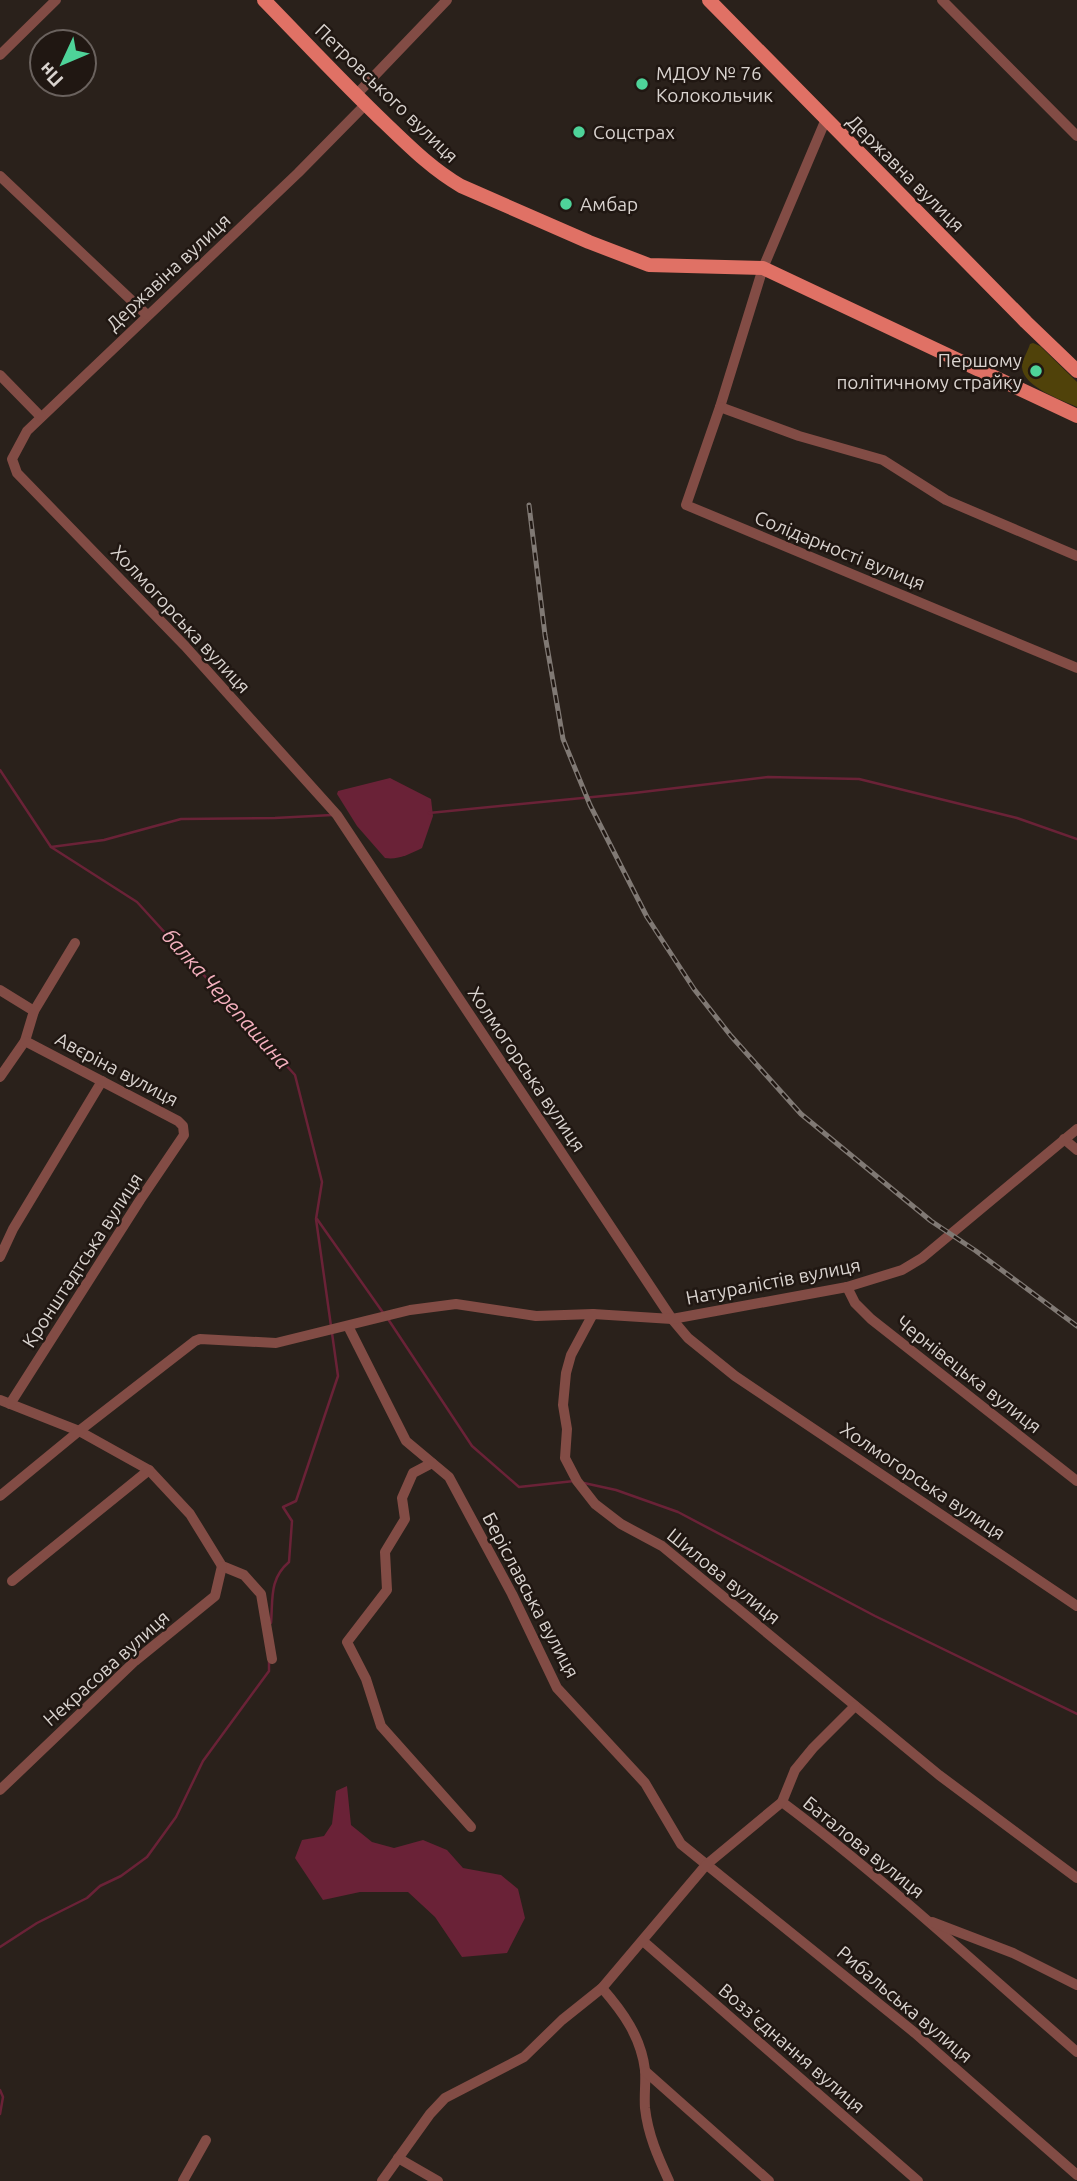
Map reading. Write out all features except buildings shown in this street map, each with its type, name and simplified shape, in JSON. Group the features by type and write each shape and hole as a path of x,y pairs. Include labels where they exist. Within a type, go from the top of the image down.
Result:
{"main road":[{"name":"Петровського вулиця","path":"264,0 361,100 441,174 461,186 632,260 656,267 763,268 1077,416"},
{"name":"Державна вулиця","path":"709,0 1077,372"}],"street":[{"path":"0,55 56,0"},
{"path":"361,100 447,0"},
{"path":"942,0 1077,136"},
{"name":"Державіна вулиця","path":"17,473 12,459 27,431 298,173 361,100"},
{"name":"Солідарності вулиця","path":"826,119 763,268 686,505 1077,668"},
{"path":"0,176 147,315"},
{"path":"0,375 41,417"},
{"path":"720,407 799,436 883,460 946,500 1077,556"},
{"name":"Холмогорська вулиця","path":"17,473 185,646 337,815 672,1319 688,1338 735,1376 1077,1606"},
{"path":"0,1077 25,1041 34,1011 75,943"},
{"path":"0,990 34,1011"},
{"name":"Авєріна вулиця","path":"25,1041 178,1121 183,1126 184,1135"},
{"path":"0,1257 13,1229 102,1082"},
{"name":"Натуралістів вулиця","path":"0,1496 79,1431 200,1339 276,1343 410,1310 456,1304 536,1316 593,1314 672,1319 847,1287 902,1270 922,1258 1077,1129"},
{"name":"Кронштадтська вулиця","path":"5,1402 184,1135"},
{"path":"1064,1139 1077,1150"},
{"name":"Чернівецька вулиця","path":"847,1287 855,1303 872,1319 1077,1481"},
{"name":"Шилова вулиця","path":"593,1314 571,1355 564,1388 564,1405 567,1429 565,1458 577,1481 595,1504 621,1524 662,1546 939,1775 1077,1878"},
{"name":"Беріславська вулиця","path":"348,1326 406,1441 449,1477 512,1594 557,1688 645,1783 681,1843 706,1865"},
{"path":"5,1402 79,1431 149,1470 190,1514 222,1566 244,1575 261,1594 272,1659"},
{"path":"432,1463 413,1473 402,1499 405,1520 385,1552 387,1590 347,1642 366,1679 381,1726 471,1827"},
{"path":"12,1581 149,1470"},
{"name":"Некрасова вулиця","path":"0,1790 135,1661 215,1596 222,1566"},
{"path":"382,2181 444,2098 524,2057 562,2020 602,1988 706,1865 782,1802 795,1770 855,1706"},
{"name":"Баталова вулиця","path":"782,1802 815,1826 1077,2052"},
{"name":"Рибальська вулиця","path":"706,1865 915,2033 1077,2175"},
{"name":"Баталова вулиця","path":"924,1919 1013,1954 1077,1985"},
{"name":"Возз’єднання вулиця","path":"643,1941 918,2181"},
{"path":"602,1988 620,2008 635,2033 642,2053 645,2107 652,2144 669,2181"},
{"path":"645,2071 769,2181"},
{"path":"183,2181 206,2140"},
{"path":"398,2158 438,2181"}],"shaded area":[{"path":"1030,344 1040,346 1077,382 1077,407 1044,392 1024,374 1023,361"},
{"path":"390,778 431,799 433,816 422,848 404,856 385,858 357,826 337,794 338,791"},
{"path":"347,1786 351,1825 372,1842 394,1848 423,1840 447,1850 463,1868 501,1875 518,1889 525,1918 507,1953 462,1957 435,1917 408,1892 360,1892 323,1900 295,1858 302,1840 324,1836 332,1824 336,1791"}],"waterway":[{"name":"балка Черепашина","path":"0,770 51,847 137,902 295,1075 322,1182 316,1219 331,1326"},
{"path":"429,813 768,777 859,779 1017,818 1077,839"},
{"path":"51,847 104,840 181,819 332,815"},
{"path":"317,1219 384,1314"},
{"path":"388,1319 472,1446 519,1487 574,1481"},
{"name":"балка Черепашина","path":"271,1623 275,1582 289,1562 292,1521 283,1507 296,1501 338,1376 332,1333"},
{"path":"584,1483 616,1490 678,1512 875,1616 1077,1714"},
{"name":"балка Черепашина","path":"0,1947 37,1923 87,1898 100,1886 121,1876 147,1857 176,1817 203,1761 269,1671 269,1662"},
{"name":"балка Черепашина","path":"0,2090 3,2097 0,2114"}],"railway":[{"path":"529,505 545,635 563,739 590,805 647,917 694,989 731,1036 801,1114 931,1221 1077,1326"}],"place":[{"name":"МДОУ № 76 Колокольчик","path":"642,84"},
{"name":"Соцстрах","path":"579,132"},
{"name":"Амбар","path":"566,204"},
{"name":"Першому політичному страйку","path":"1036,371"}]}
